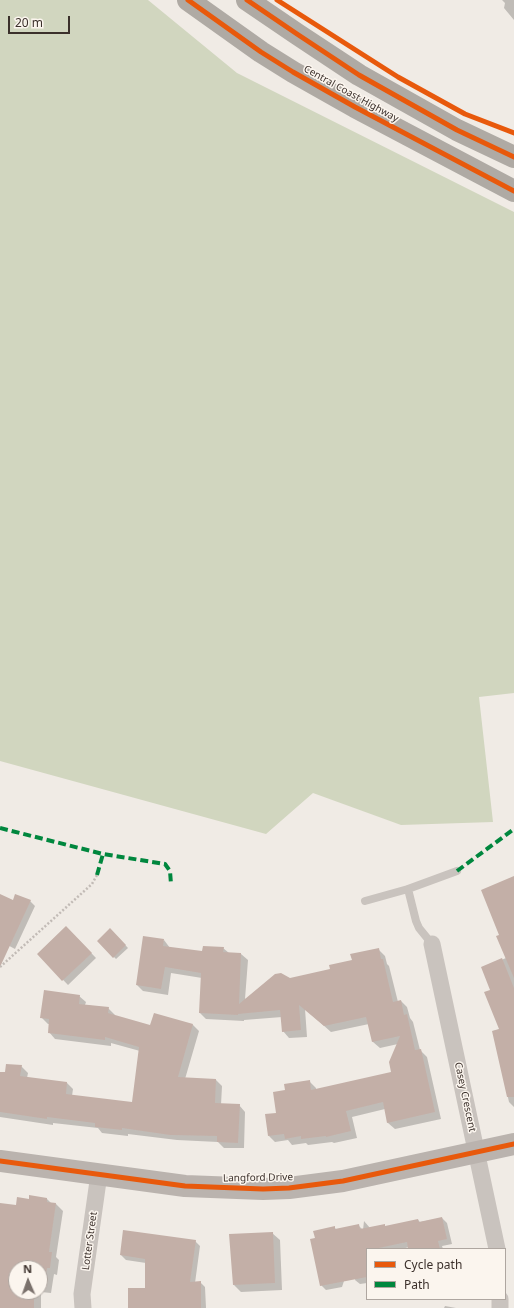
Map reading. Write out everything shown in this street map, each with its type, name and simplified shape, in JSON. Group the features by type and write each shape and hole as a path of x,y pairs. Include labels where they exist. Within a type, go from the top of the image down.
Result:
{"highway":[{"name":"Central Coast Highway","path":"188,0 261,52 293,72 355,107 514,191"},
{"name":"Central Coast Highway","path":"247,0 359,75 457,130 510,154"}],"street":[{"name":"Casey Crescent","path":"432,944 497,1248"},
{"name":"Langford Drive","path":"0,1161 185,1186 237,1189 289,1188 344,1181 514,1144"},
{"name":"Lotter Street","path":"82,1308 82,1294 99,1174"}],"lane":[{"path":"365,901 408,889 456,871"},
{"path":"408,889 419,928 432,944"}],"path":[{"path":"0,967 92,884 97,875"}],"green space":[{"path":"0,0 148,0 237,73 514,212 514,693 479,697 493,822 401,825 313,793 266,834 0,761"}],"building":[{"path":"514,876 514,978 496,936 499,935 481,890"},
{"path":"0,894 13,900 15,894 31,900 0,967"},
{"path":"66,926 92,953 62,981 37,954"},
{"path":"110,928 126,945 113,958 97,941"},
{"path":"143,936 164,939 163,946 202,951 203,946 224,947 223,952 241,953 239,1004 275,974 281,973 290,978 330,969 329,965 352,960 350,954 379,948 393,1002 401,1000 404,1015 407,1014 415,1050 421,1049 435,1112 387,1123 383,1102 346,1111 351,1131 326,1137 301,1139 301,1136 285,1139 284,1134 268,1136 265,1114 276,1113 273,1092 285,1090 284,1084 310,1080 311,1090 391,1072 389,1062 400,1036 372,1042 366,1017 324,1026 299,1005 301,1030 282,1032 280,1010 238,1015 199,1013 201,973 165,967 161,989 136,985"},
{"path":"502,958 514,988 514,1097 507,1097 492,1031 499,1029 484,992 490,990 481,967"},
{"path":"44,990 80,995 79,1004 109,1007 108,1013 150,1025 154,1013 193,1024 178,1077 216,1079 215,1103 240,1104 238,1143 217,1142 217,1136 170,1135 122,1128 122,1130 95,1127 95,1123 47,1117 47,1119 0,1112 0,1072 5,1072 6,1064 22,1065 20,1076 67,1082 66,1094 132,1102 139,1047 105,1037 105,1040 48,1033 49,1019 40,1018"},
{"path":"29,1195 47,1198 47,1202 56,1203 49,1252 52,1252 50,1268 48,1268 48,1260 8,1260 8,1300 34,1300 34,1308 0,1308 0,1203 16,1205 17,1197 29,1199"},
{"path":"442,1217 447,1239 438,1241 440,1248 408,1248 407,1242 379,1248 366,1248 366,1277 320,1286 310,1239 315,1238 313,1231 335,1226 335,1229 359,1224 360,1229 385,1224 385,1226 418,1219 419,1222"},
{"path":"123,1230 196,1240 190,1282 201,1281 201,1308 128,1308 128,1288 145,1288 145,1259 120,1255"},
{"path":"273,1232 275,1283 233,1285 229,1234"}],"marked path":[{"path":"0,828 103,854 165,864 170,871 171,884"},
{"path":"457,871 514,829"},
{"path":"97,875 103,854"}],"cycle path":[{"path":"188,0 261,52 293,72 355,107 514,191"},
{"path":"247,0 359,75 457,130 514,157"},
{"path":"277,0 398,77 465,114 514,133"},
{"path":"0,1161 185,1186 263,1189 289,1188 343,1181 514,1144"}]}
